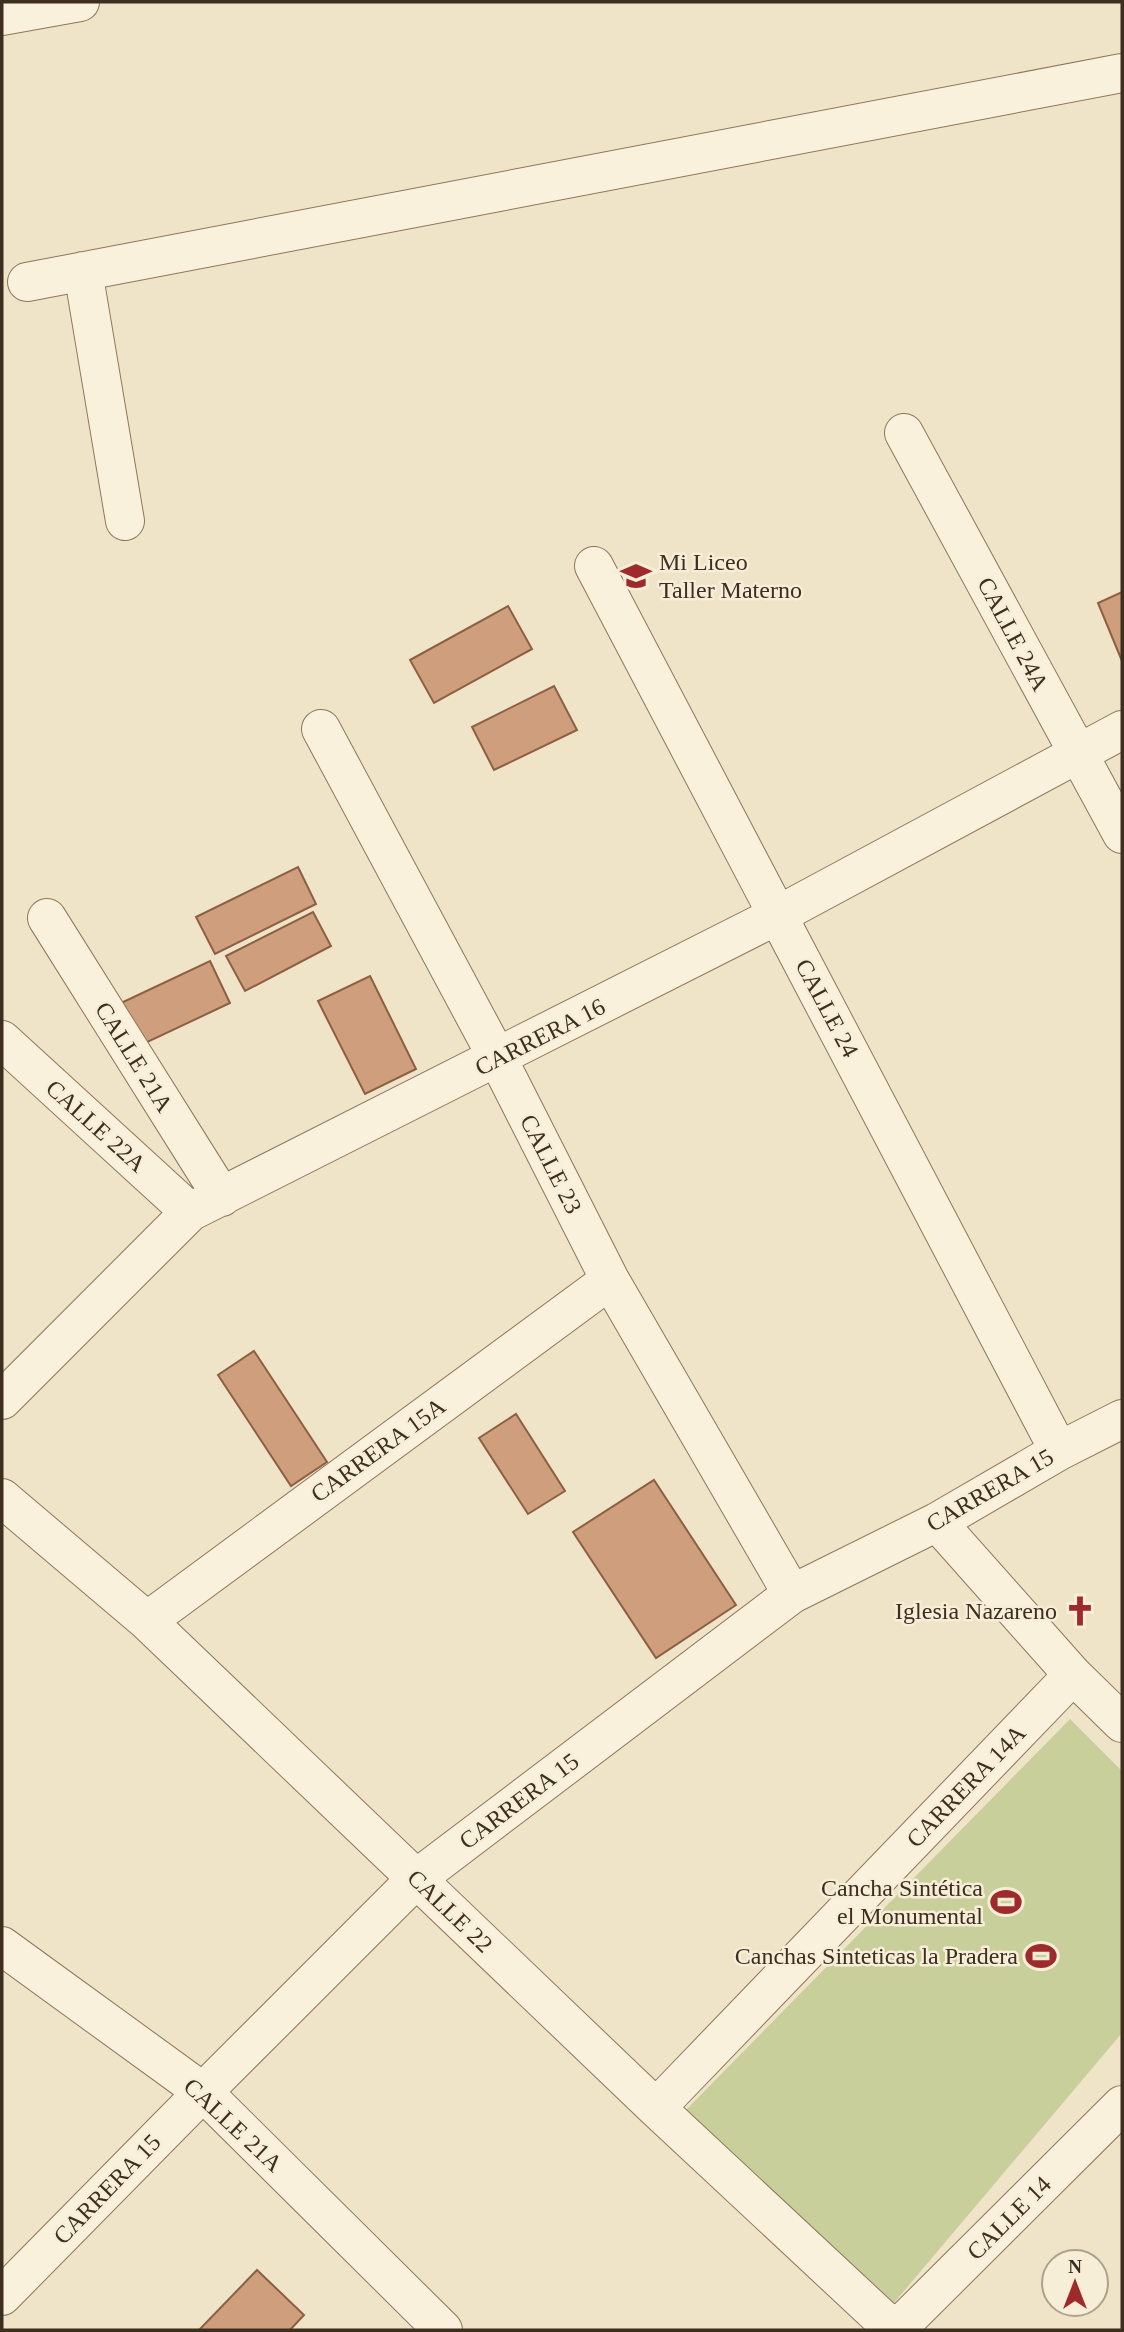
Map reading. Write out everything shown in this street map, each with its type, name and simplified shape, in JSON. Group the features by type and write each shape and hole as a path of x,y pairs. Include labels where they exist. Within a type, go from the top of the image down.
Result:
{"street":[{"path":"2,16 80,2"},
{"path":"27,282 1122,73"},
{"path":"83,271 125,521"},
{"name":"CALLE 24A","path":"904,433 1122,834"},
{"name":"CALLE 24","path":"594,566 1059,1451"},
{"name":"CALLE 23","path":"320,729 498,1059 610,1280 792,1594"},
{"name":"CARRERA 16","path":"2,1401 206,1205 778,915 1122,730"},
{"name":"CALLE 21A","path":"47,918 206,1205"},
{"name":"CALLE 22A","path":"2,1040 206,1205"},
{"name":"CARRERA 15A","path":"147,1621 610,1280"},
{"name":"CARRERA 15","path":"2,2296 416,1879 792,1594 937,1522 1059,1451 1122,1419"},
{"name":"CALLE 22","path":"2,1498 147,1621 656,2108 895,2330"},
{"path":"937,1522 1073,1675 1122,1723"},
{"name":"CARRERA 14A","path":"656,2108 1073,1675"},
{"name":"CALLE 21A","path":"2,1946 202,2092 443,2330"},
{"name":"CALLE 14","path":"895,2330 1122,2105"}],"green space":[{"name":"Cancha Sintética el Monumental","path":"1070,1719 1122,1771 1122,2033 888,2310 680,2116"}],"building":[{"path":"1122,592 1122,661 1098,603"},
{"path":"508,606 532,649 434,703 410,660"},
{"path":"554,686 577,730 494,770 472,727"},
{"path":"298,867 316,904 215,954 196,917"},
{"path":"313,912 331,946 245,991 226,956"},
{"path":"210,961 230,1003 141,1045 121,1003"},
{"path":"370,976 416,1069 365,1094 318,1001"},
{"path":"254,1351 327,1462 291,1486 218,1375"},
{"path":"516,1414 565,1491 528,1514 479,1438"},
{"path":"654,1480 736,1605 656,1658 573,1532"},
{"path":"257,2270 304,2315 290,2330 199,2330"}],"place":[{"name":"Mi Liceo Taller Materno","path":"636,576"},
{"name":"Iglesia Nazareno","path":"1080,1611"},
{"name":"Cancha Sintética el Monumental","path":"1006,1902"},
{"name":"Canchas Sinteticas la Pradera","path":"1041,1956"}]}
